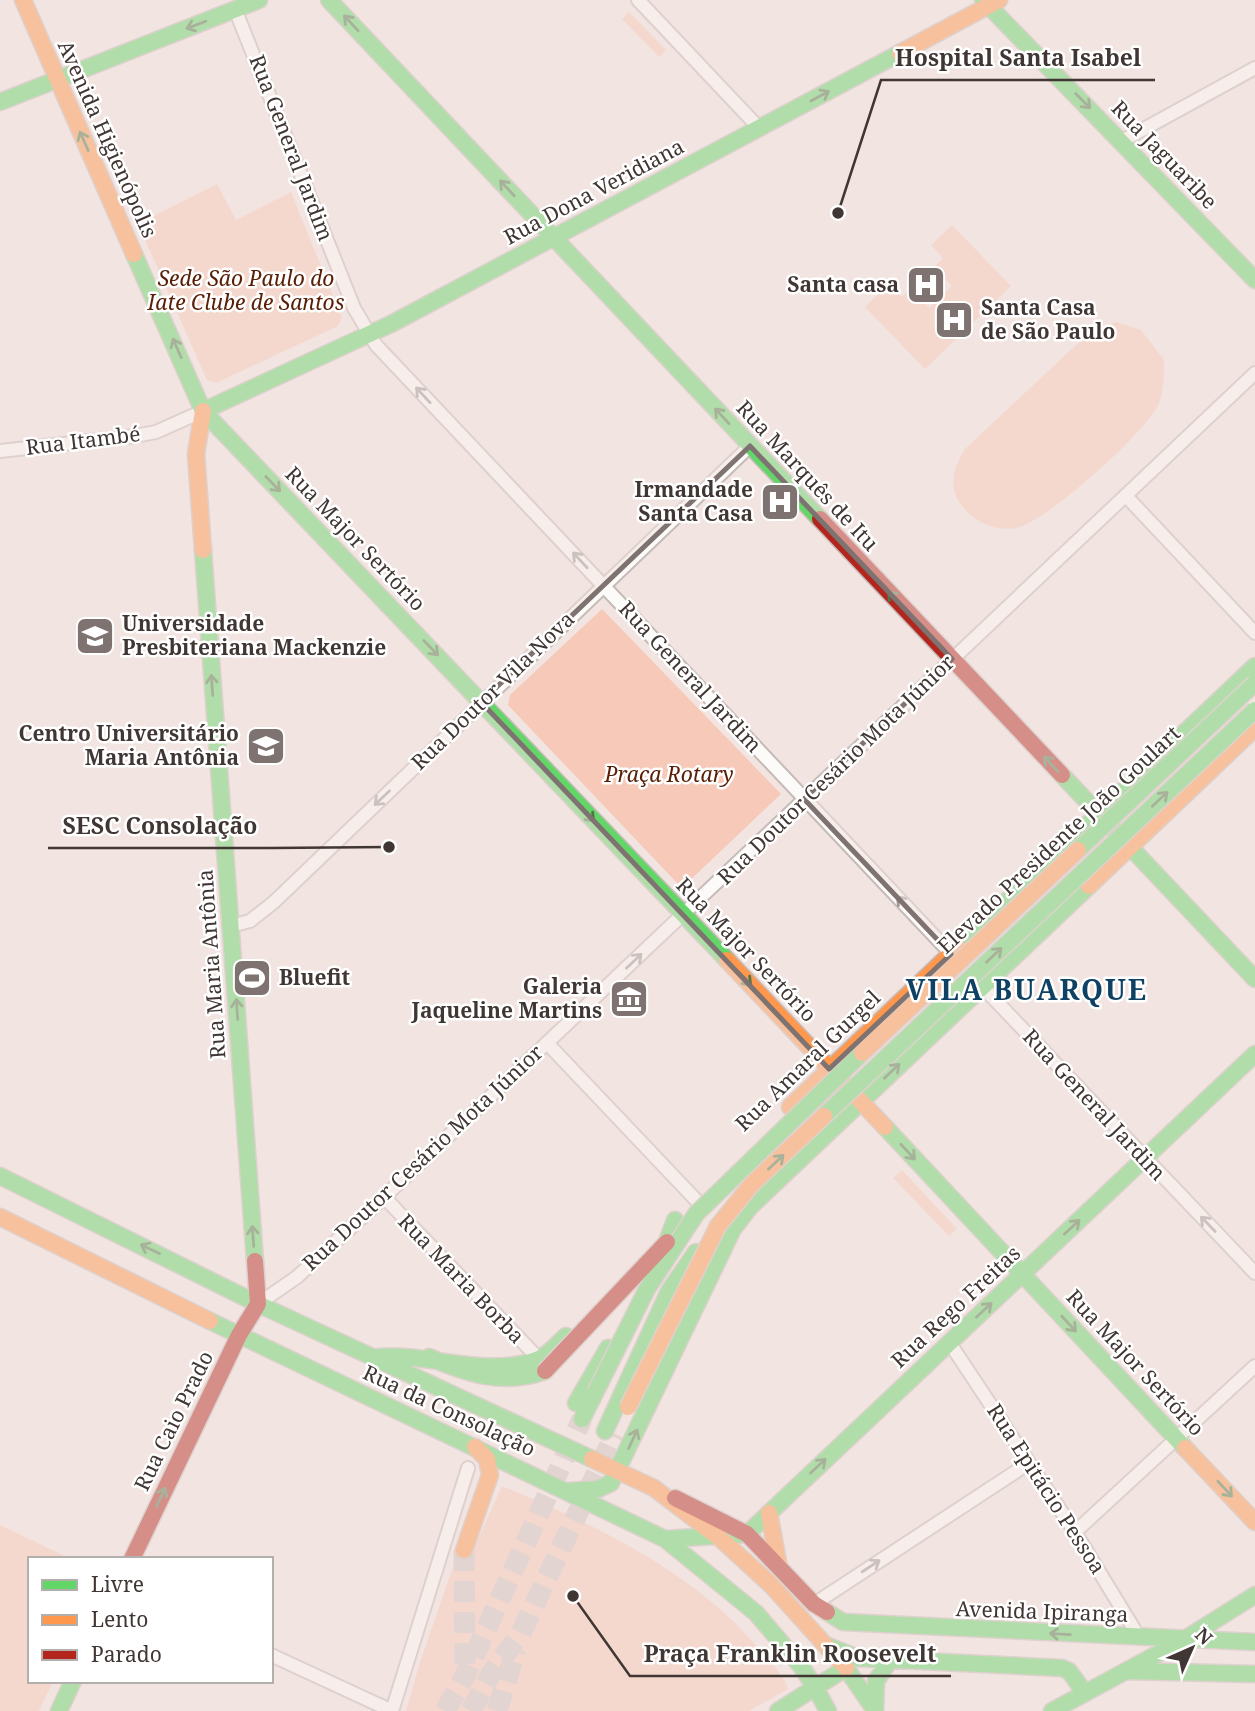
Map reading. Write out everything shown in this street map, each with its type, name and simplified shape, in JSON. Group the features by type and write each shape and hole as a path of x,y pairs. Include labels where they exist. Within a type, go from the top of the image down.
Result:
{"main road":[{"name":"Avenida Higienópolis","path":"23,0 203,411"},
{"path":"0,102 259,0"},
{"name":"Rua Marquês de Itu","path":"329,0 1255,979"},
{"name":"Rua Dona Veridiana","path":"203,411 369,335 760,129 990,2"},
{"name":"Rua Jaguaribe","path":"990,2 1255,280"},
{"name":"Rua Major Sertório","path":"203,411 860,1101 1255,1522"},
{"name":"Rua Maria Antônia","path":"203,411 197,444 258,1304"},
{"path":"197,444 208,434 226,435"},
{"name":"Rua Amaral Gurgel","path":"542,1365 675,1220 696,1207 829,1069 1255,666"},
{"name":"Elevado Presidente João Goulart","path":"583,1419 648,1289 696,1207 1255,683"},
{"name":"Elevado Presidente João Goulart","path":"772,1185 739,1204 708,1235 669,1291 610,1432 628,1408 718,1226 752,1184 1255,710"},
{"path":"569,1491 611,1483 728,1239 751,1206 1255,728"},
{"name":"Rua Rego Freitas","path":"747,1534 1255,1054"},
{"name":"Rua da Consolação","path":"0,1176 258,1304 378,1357 747,1534 814,1604 830,1615"},
{"path":"542,1365 696,1207"},
{"name":"Rua da Consolação","path":"0,1217 665,1539 756,1613 800,1665 828,1711"},
{"path":"576,1403 666,1247 675,1220"},
{"name":"Rua Caio Prado","path":"133,1557 239,1335 258,1304"},
{"name":"Rua da Consolação","path":"378,1357 397,1353 429,1357 449,1366 524,1381 542,1365"},
{"path":"464,1550 489,1475 486,1459 475,1447"},
{"name":"Rua da Consolação","path":"653,1488 666,1501 720,1538 808,1623 846,1668 875,1711"},
{"path":"769,1513 779,1567"},
{"path":"665,1539 720,1538 747,1534"},
{"path":"1052,1711 1185,1639 1255,1595"},
{"name":"Avenida Ipiranga","path":"830,1615 857,1625 1255,1642"},
{"path":"1132,1668 1143,1652 1139,1637"},
{"path":"826,1645 858,1658 892,1657 1062,1668 1069,1671 1085,1693"},
{"path":"875,1711 871,1689 881,1669 892,1657"},
{"path":"778,1711 846,1668"},
{"path":"1132,1668 1255,1674"},
{"path":"59,1711 72,1683"}],"street":[{"path":"638,0 760,129"},
{"name":"Rua General Jardim","path":"235,9 354,308 369,335 1144,1159 1255,1273"},
{"path":"1122,141 1255,68"},
{"name":"Rua Doutor Cesário Mota Júnior","path":"258,1304 297,1276 384,1197 1255,373"},
{"name":"Rua Itambé","path":"0,451 156,432 203,411"},
{"name":"Rua Doutor Vila Nova","path":"231,926 250,921 274,902 750,446"},
{"path":"1126,496 1255,633"},
{"path":"547,1043 696,1207"},
{"name":"Rua Maria Borba","path":"384,1197 542,1365"},
{"name":"Rua Epitácio Pessoa","path":"949,1342 1075,1532 1139,1637"},
{"path":"1075,1532 1255,1366"},
{"path":"814,1604 1029,1463"},
{"path":"273,1656 392,1711 468,1468"}],"highlighted area":[{"path":"750,446 952,659 804,799 951,954 829,1069 481,702"}],"green space":[{"path":"629,12 666,50 659,57 622,19"},
{"name":"Sede São Paulo do Iate Clube de Santos","path":"217,184 236,220 291,192 342,318 338,326 216,383 207,380 138,224"},
{"path":"952,225 1011,286 925,369 865,307 889,284 902,297 910,289 929,308 952,286 934,267 943,258 931,245"},
{"path":"1117,322 1141,330 1164,360 1162,393 1151,416 1094,474 1030,522 1016,528 1004,529 993,527 971,516 957,497 953,485 955,470 965,449 1092,330"},
{"name":"Praça Rotary","path":"602,609 781,794 684,886 679,885 508,705 510,695"},
{"path":"902,1170 957,1229 949,1236 893,1178"},
{"path":"502,1486 610,1535 677,1576 738,1626 778,1671 788,1689 749,1711 406,1711 459,1550 470,1556"},
{"path":"0,1525 67,1557 28,1557 28,1683 52,1683 39,1711 0,1711"}],"tunnel":[{"path":"445,1711 465,1676 582,1419"},
{"path":"471,1711 491,1674 521,1633 615,1434"},
{"path":"464,1550 465,1670"},
{"path":"497,1711 516,1649"}],"traffic: fast":[{"path":"0,102 259,0"},
{"path":"329,0 820,519"},
{"path":"983,0 1255,280"},
{"path":"203,411 391,324 900,53"},
{"path":"134,254 203,411 727,960"},
{"path":"203,550 255,1261"},
{"path":"958,947 1255,666"},
{"path":"1078,850 1255,683"},
{"path":"824,1116 1255,710"},
{"path":"1062,775 1255,979"},
{"path":"569,1491 598,1489 611,1483 733,1229 751,1206 1089,886"},
{"path":"595,1393 647,1289 696,1214 862,1053"},
{"path":"665,1539 747,1534 1255,1054"},
{"path":"885,1127 1185,1448"},
{"path":"0,1176 258,1304 592,1459"},
{"path":"736,1207 772,1185"},
{"path":"661,1257 675,1220"},
{"path":"605,1431 669,1291 696,1252"},
{"path":"210,1321 665,1539 756,1613 801,1666 816,1689"},
{"path":"378,1357 417,1358 478,1366 517,1365 540,1358 566,1336"},
{"path":"576,1403 608,1348"},
{"path":"429,1357 472,1373 500,1378 515,1378 545,1371"},
{"path":"582,1419 595,1393"},
{"path":"1052,1711 1185,1639 1255,1595"},
{"path":"827,1612 843,1622 1255,1642"},
{"path":"828,1646 858,1658 1062,1668 1069,1671 1085,1693"},
{"path":"875,1710 876,1681 892,1657"},
{"path":"846,1668 872,1706"},
{"path":"778,1711 846,1668"},
{"path":"1128,1671 1255,1674"},
{"path":"59,1711 72,1683"},
{"path":"816,1689 828,1711"}],"traffic: slow":[{"path":"23,0 134,254"},
{"path":"900,53 999,0"},
{"path":"203,411 196,454 203,550"},
{"path":"1089,886 1255,728"},
{"path":"862,1053 1078,850"},
{"path":"790,1107 958,947"},
{"path":"727,960 885,1127"},
{"path":"628,1407 718,1226 752,1184 824,1116"},
{"path":"0,1217 210,1321"},
{"path":"464,1550 490,1475 487,1459 475,1447"},
{"path":"1185,1448 1255,1522"},
{"path":"592,1459 654,1488 722,1540 771,1585 846,1668"},
{"path":"769,1513 779,1567"}],"traffic: jam":[{"path":"820,519 1062,775"},
{"path":"545,1371 667,1242"},
{"path":"133,1557 239,1335 258,1304 255,1261"},
{"path":"675,1498 747,1534 814,1604 827,1612"}],"place":[{"name":"Hospital Santa Isabel","path":"838,213"},
{"name":"Santa casa","path":"926,285"},
{"name":"Santa Casa de São Paulo","path":"954,320"},
{"name":"Irmandade Santa Casa","path":"780,502"},
{"name":"Universidade Presbiteriana Mackenzie","path":"95,636"},
{"name":"Centro Universitário Maria Antônia","path":"266,746"},
{"name":"SESC Consolação","path":"389,847"},
{"name":"Bluefit","path":"252,978"},
{"name":"Galeria Jaqueline Martins","path":"629,999"},
{"name":"Praça Franklin Roosevelt","path":"573,1596"}],"district":[{"name":"VILA BUARQUE","path":"1027,990"}]}
